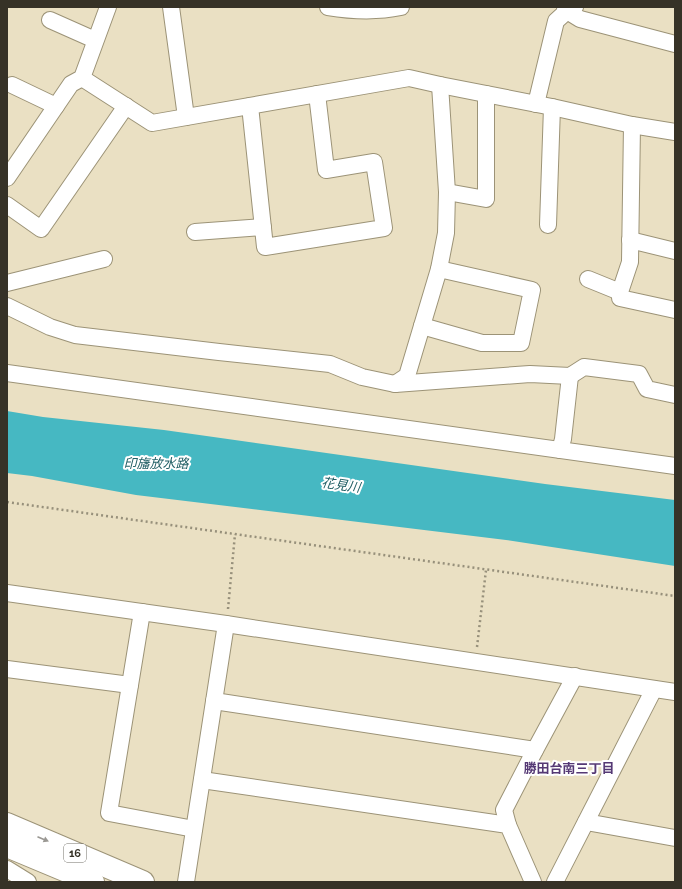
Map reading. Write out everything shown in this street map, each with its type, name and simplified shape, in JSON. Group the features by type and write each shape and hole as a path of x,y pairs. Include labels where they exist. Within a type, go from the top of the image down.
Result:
{"highway":[{"name":"16","path":"7,824 144,882"},
{"name":"16","path":"7,846 93,882"}],"street":[{"path":"7,178 71,84 82,78 108,7"},
{"path":"171,7 186,118"},
{"path":"328,7 344,10 388,10 400,7"},
{"path":"548,225 544,105 556,21 569,8 580,19 675,44"},
{"path":"50,20 95,40"},
{"path":"82,78 152,123 409,78 544,105 632,125 675,132"},
{"path":"12,85 56,106"},
{"path":"396,384 407,376 439,269 446,233 447,192 440,85"},
{"path":"250,106 265,247 384,228 374,162 326,170 316,94"},
{"path":"447,192 486,199 486,94"},
{"path":"7,205 41,229 126,106"},
{"path":"632,125 630,262 620,292 620,298 675,310"},
{"path":"195,232 263,227"},
{"path":"630,240 675,251"},
{"path":"7,283 104,259"},
{"path":"422,326 482,343 521,343 532,290 439,269"},
{"path":"588,279 620,292"},
{"path":"7,306 50,327 75,335 330,364 362,377 396,384 530,374 570,376 584,367 639,374 647,389 675,395"},
{"path":"7,373 675,466"},
{"path":"560,450 564,439 570,376"},
{"path":"7,593 226,624 675,692"},
{"path":"142,612 109,814 194,829"},
{"path":"186,882 226,624"},
{"path":"7,669 130,685"},
{"path":"533,882 508,825 504,810 575,676"},
{"path":"555,882 654,689"},
{"path":"214,701 535,750"},
{"path":"202,780 508,825"},
{"path":"586,822 675,838"},
{"path":"7,869 28,882"}],"path":[{"path":"7,502 675,596"},
{"path":"226,624 235,534"},
{"path":"476,662 486,570"}],"water":[{"name":"印旛放水路","path":"7,411 43,417 164,430 545,484 675,500 675,566 506,540 136,495 32,476 7,473"}],"district":[{"name":"勝田台南三丁目","path":"569,768"}],"water label":[{"name":"花見川","path":"341,485"}]}
